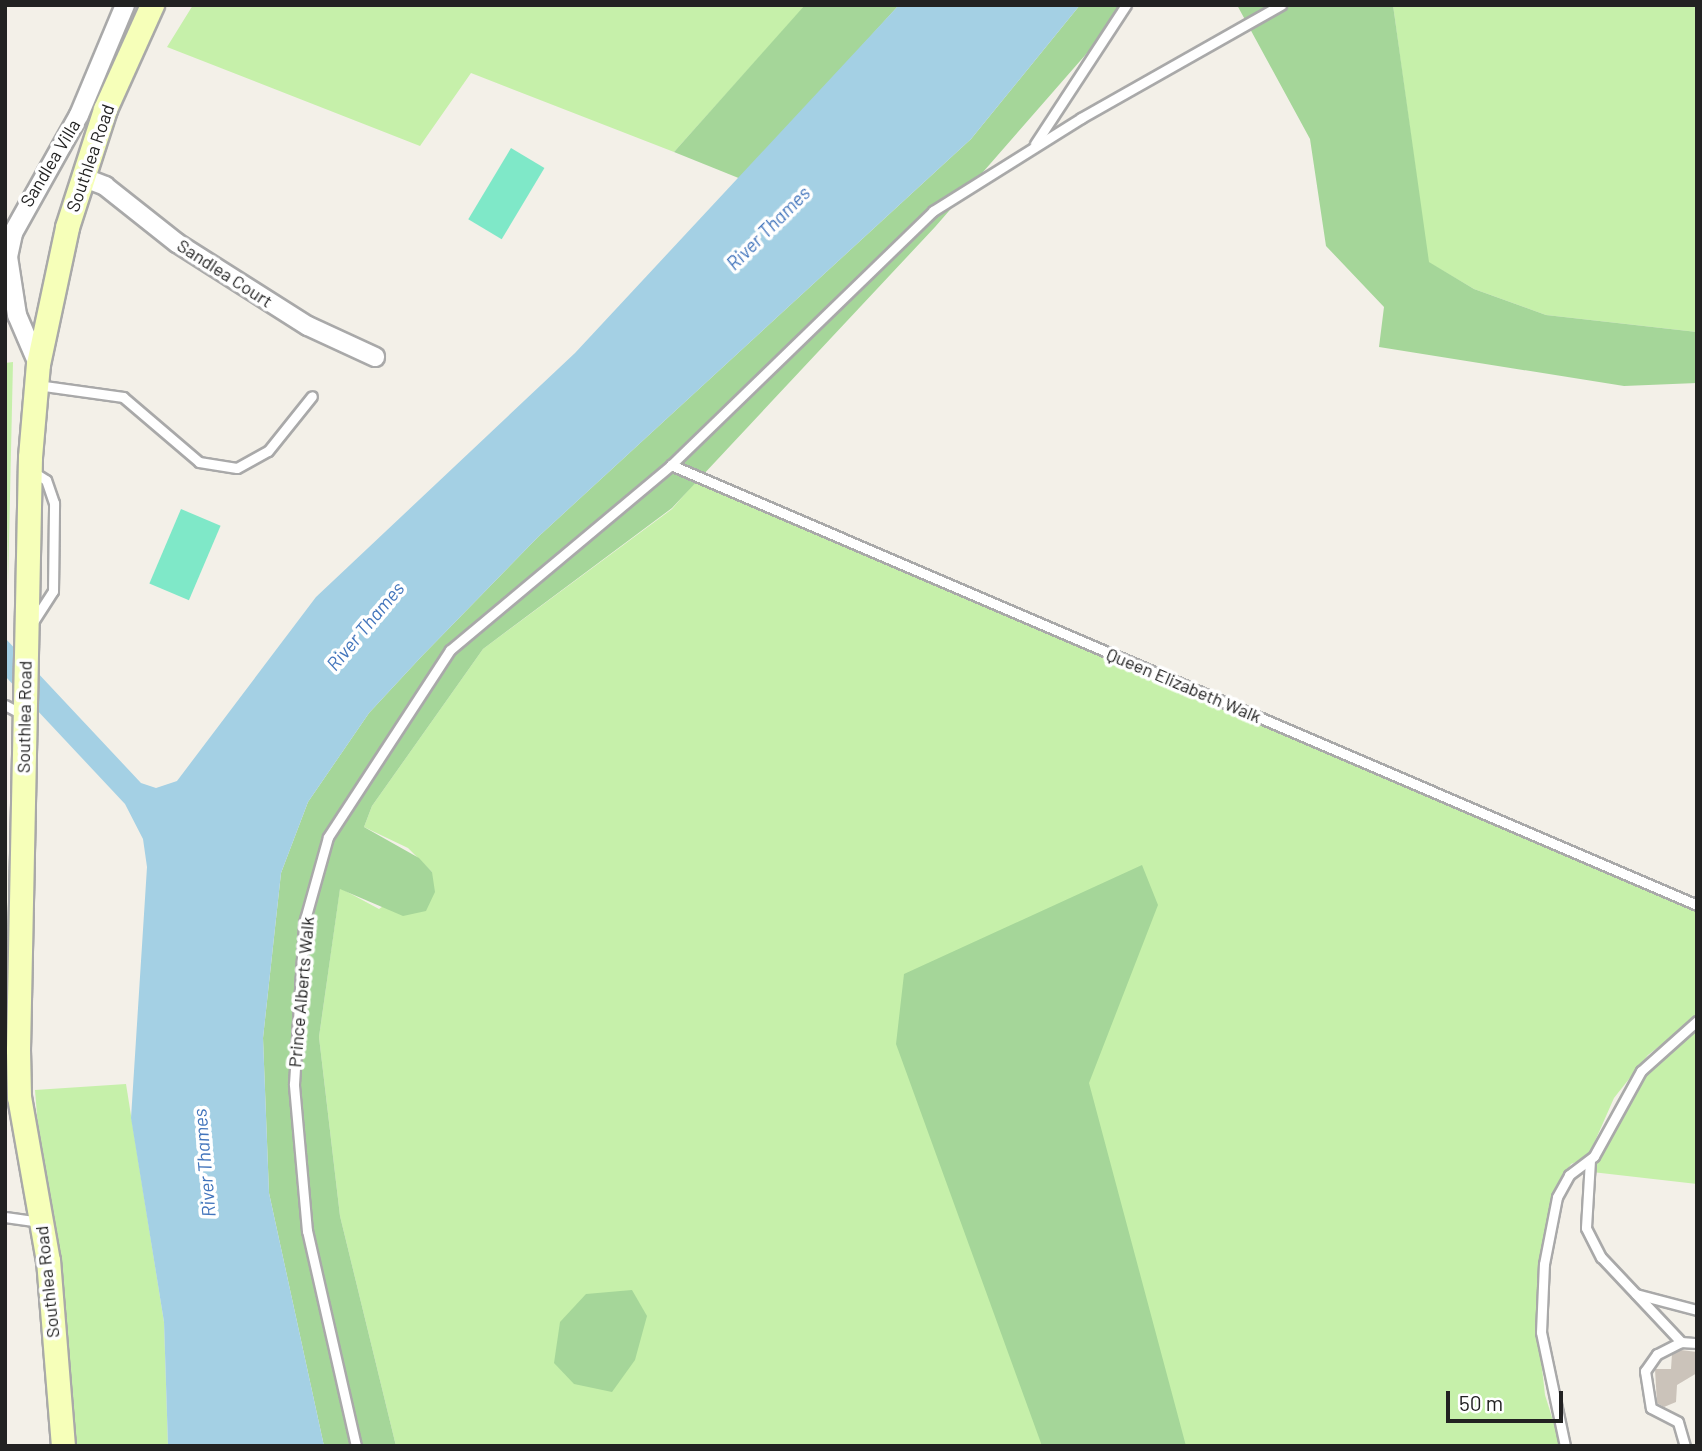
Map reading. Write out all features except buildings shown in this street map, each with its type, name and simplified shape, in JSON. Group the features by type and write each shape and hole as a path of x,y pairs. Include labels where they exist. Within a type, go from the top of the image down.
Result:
{"main road":[{"name":"Southlea Road","path":"60,1445 41,1223 19,1097 14,847 17,709 26,632 29,470 37,375 82,177 152,5"}],"street":[{"name":"Sandlea Villa","path":"37,375 17,315 8,257 13,233 79,115 125,5"},
{"name":"Sandlea Court","path":"82,177 105,186 177,243 308,326 375,357"}],"lane":[{"path":"1034,147 1126,5"},
{"name":"Prince Alberts Walk","path":"356,1446 307,1231 294,1084 304,923 328,837 450,650 671,465 933,211 1034,147 1281,5"},
{"path":"37,375 123,397 199,462 237,468 268,452 312,396"},
{"name":"Queen Elizabeth Walk","path":"671,465 1697,905"},
{"path":"1565,1446 1543,1360 1542,1280 1557,1197 1565,1180 1590,1160 1641,1071 1697,1021"},
{"path":"1590,1160 1586,1228 1608,1267 1681,1342"},
{"path":"5,1217 41,1223"},
{"path":"1634,1294 1697,1310"},
{"path":"1685,1446 1678,1422 1651,1408 1645,1371 1657,1354 1681,1342 1697,1343"}],"green space":[{"path":"193,5 806,5 674,152 471,73 420,146 167,47"},
{"path":"805,5 899,5 741,179 674,152"},
{"path":"1080,5 1129,5 935,227 672,508 483,649 372,806 364,827 419,858 432,872 435,892 426,911 403,916 340,889 319,1037 340,1216 396,1446 324,1446 269,1193 263,1038 281,873 308,802 369,713 421,657 538,537 971,139"},
{"path":"1237,5 1393,5 1429,262 1474,289 1546,315 1697,332 1697,383 1624,386 1379,347 1384,307 1326,246 1310,139"},
{"path":"1393,5 1697,5 1697,332 1546,315 1474,289 1428,262"},
{"path":"511,148 544,168 502,239 468,219"},
{"path":"13,362 8,586 5,363"},
{"path":"698,479 1697,912 1697,1017 1648,1055 1614,1098 1588,1157 1571,1164 1558,1185 1543,1249 1537,1323 1545,1395 1561,1446 396,1446 340,1216 319,1037 340,888 379,909 432,872 408,848 364,827 372,806 483,649 672,509"},
{"path":"181,509 221,526 189,600 149,584"},
{"path":"1142,865 1158,905 1089,1083 1186,1446 1042,1446 896,1044 904,974"},
{"path":"1697,1027 1697,1184 1592,1172 1622,1103 1651,1065"},
{"path":"126,1084 164,1322 168,1446 63,1446 35,1090"},
{"path":"632,1290 647,1316 635,1360 612,1392 574,1384 554,1363 560,1322 586,1294"}],"water":[{"name":"River Thames","path":"899,5 1080,5 971,139 538,537 421,657 369,713 308,802 281,873 263,1038 269,1193 324,1446 168,1446 164,1322 131,1118 147,867 143,839 125,804 5,676 5,638 141,783 156,788 177,781 316,597 575,353"}]}
